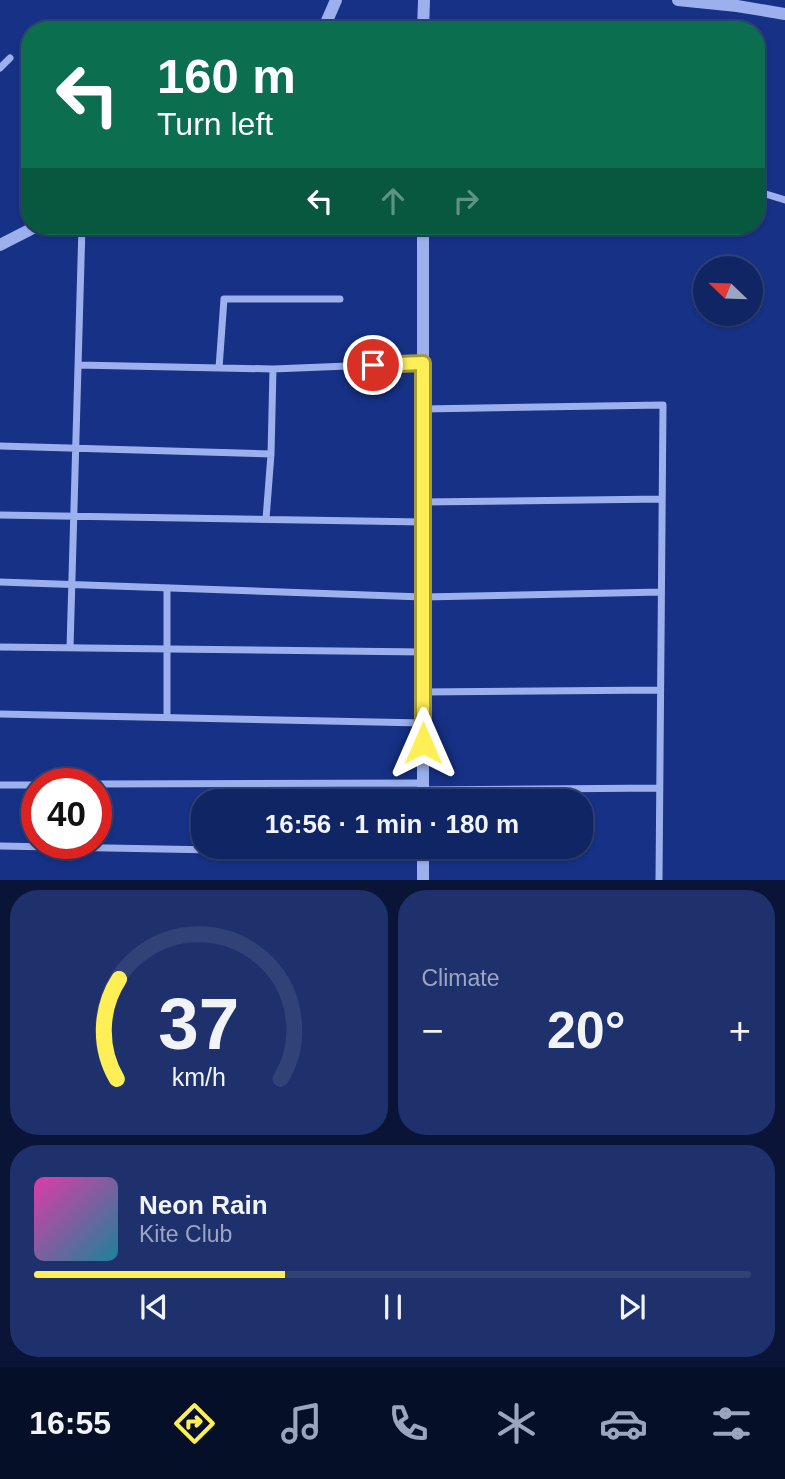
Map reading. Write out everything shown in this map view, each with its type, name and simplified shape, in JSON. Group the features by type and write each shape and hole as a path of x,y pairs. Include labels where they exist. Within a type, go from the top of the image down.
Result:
{"street":[{"path":"327,21 335,0"},
{"path":"423,21 424,0"},
{"path":"678,0 737,3 785,15"},
{"path":"0,68 10,58"},
{"path":"765,194 785,200"},
{"path":"0,245 21,234"},
{"path":"70,648 82,235"},
{"path":"423,235 423,789"},
{"path":"219,368 224,299 340,299"},
{"path":"78,365 273,369 423,363"},
{"path":"266,519 273,369"},
{"path":"423,409 663,405 659,880"},
{"path":"0,446 271,454"},
{"path":"423,502 662,499"},
{"path":"0,514 423,522"},
{"path":"0,582 423,597 661,592"},
{"path":"167,588 167,718"},
{"path":"0,647 423,652"},
{"path":"423,692 660,690"},
{"path":"0,714 423,723"},
{"path":"112,784 330,789"},
{"path":"0,785 21,785"},
{"path":"580,789 659,788"},
{"path":"0,846 191,848"},
{"path":"423,859 423,880"}],"route":[{"path":"373,365 423,363 423,743"}]}
